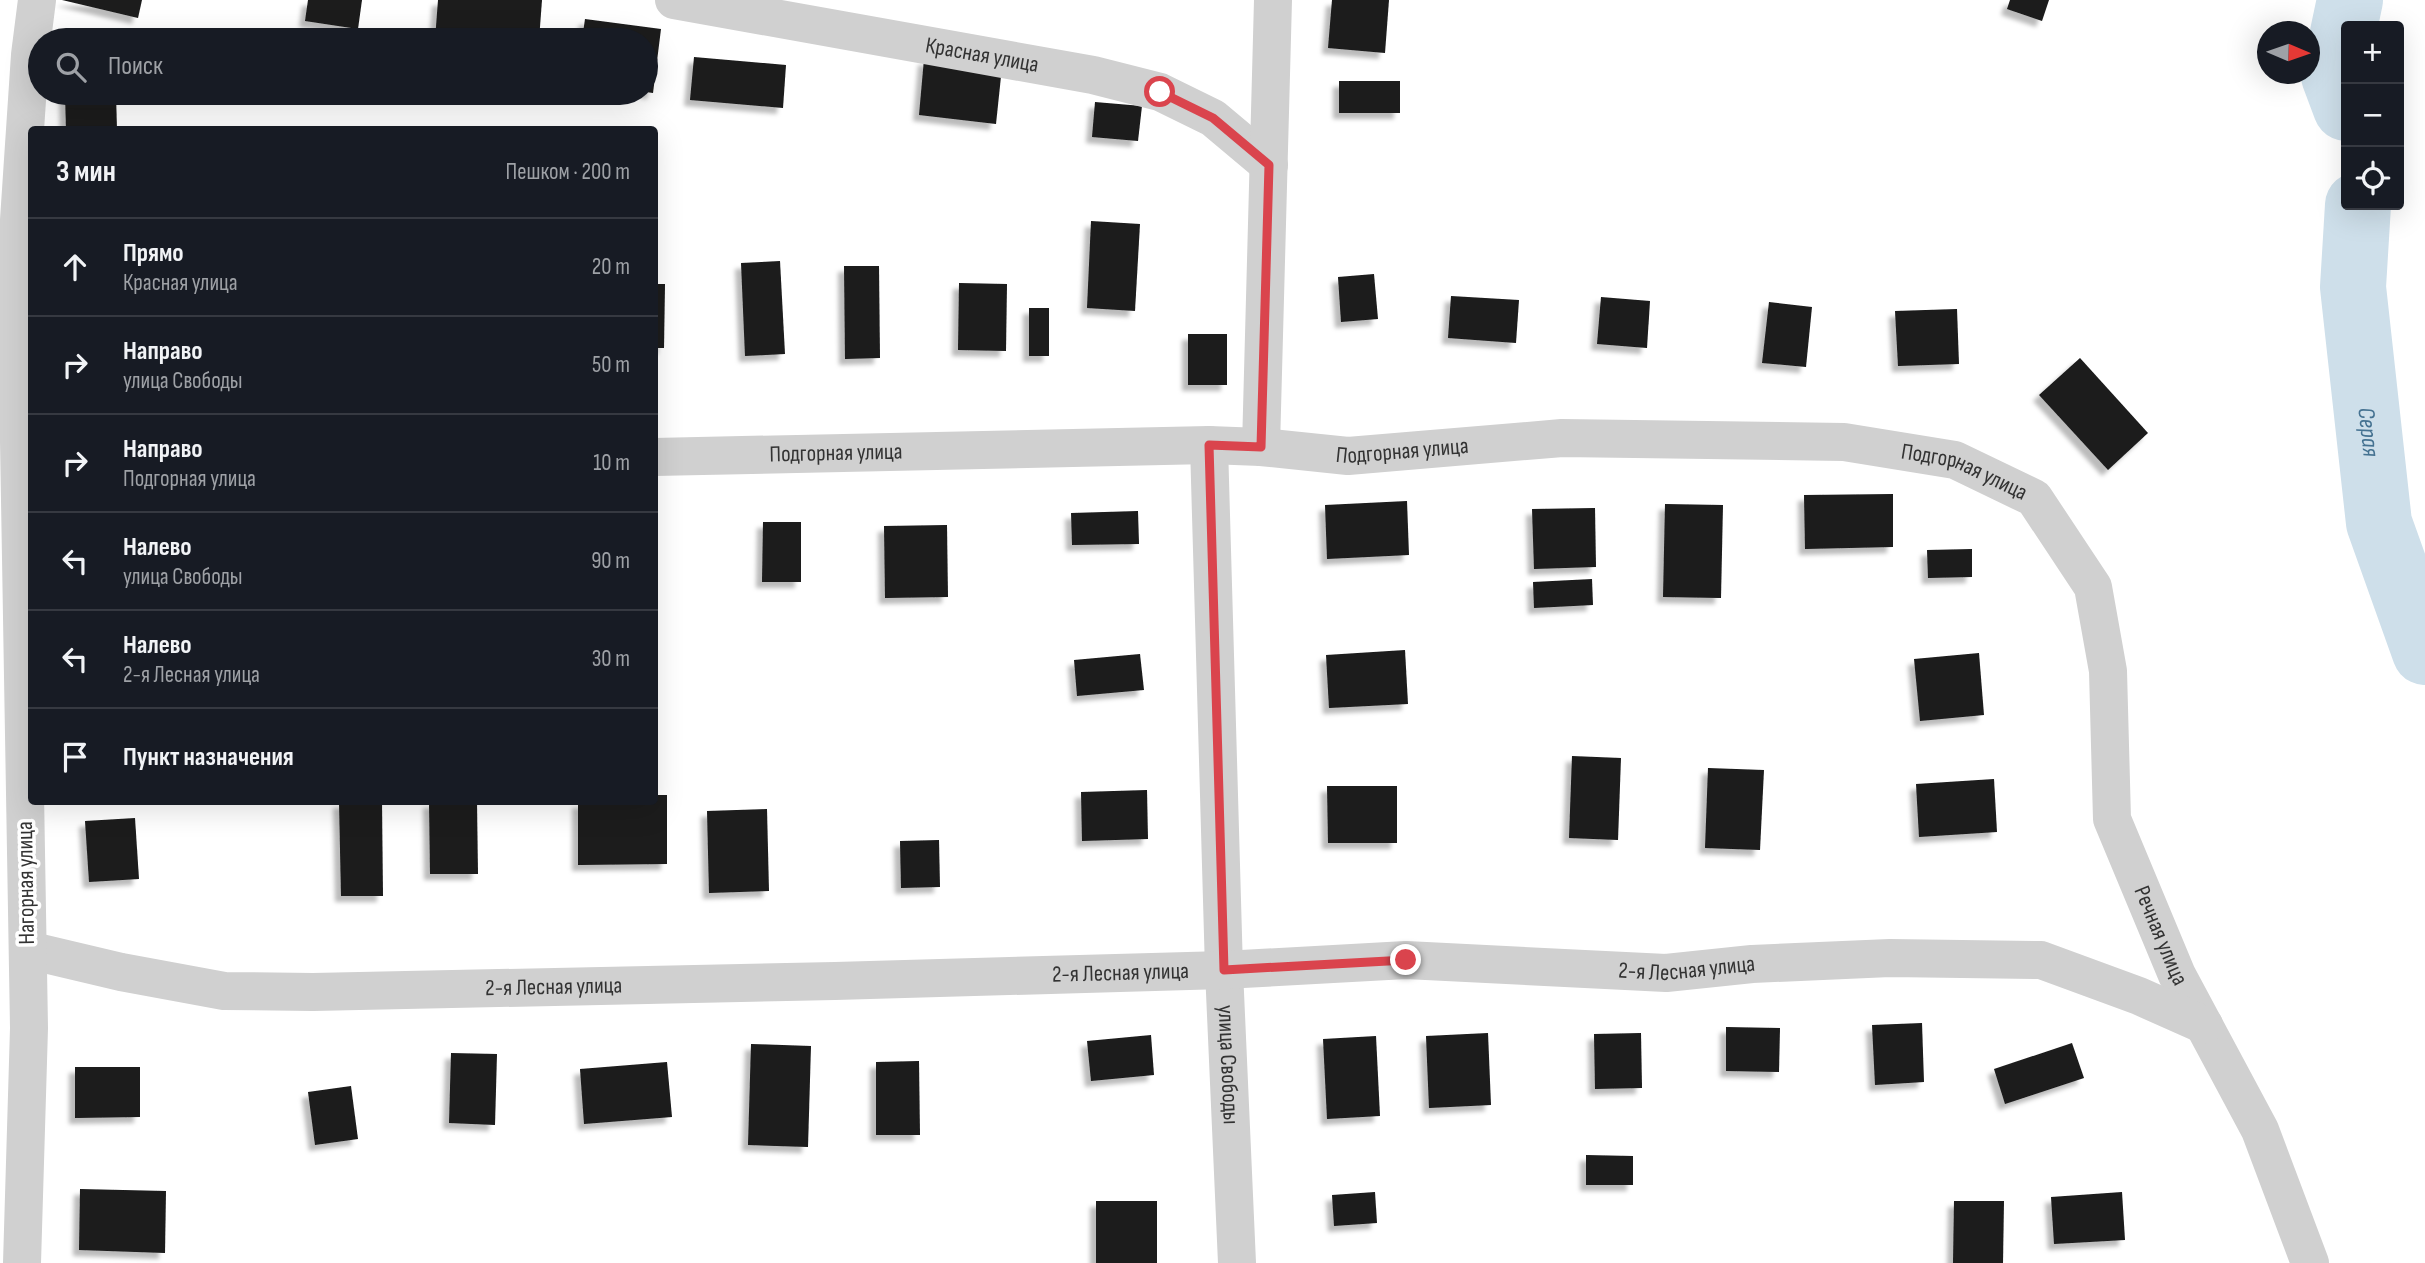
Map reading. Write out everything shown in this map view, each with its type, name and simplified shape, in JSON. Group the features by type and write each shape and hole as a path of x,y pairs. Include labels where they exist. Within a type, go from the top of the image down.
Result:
{"street":[{"name":"Нагорная улица","path":"33,28 37,0"},
{"name":"Красная улица","path":"674,0 1093,75 1160,92 1213,118 1269,165"},
{"path":"1261,447 1273,0"},
{"name":"Нагорная улица","path":"22,1263 29,1028 25,462 16,265 28,85"},
{"name":"Подгорная улица","path":"658,457 1209,445 1261,447 1348,456 1562,438 1844,442 1955,460 2034,498 2093,587"},
{"name":"улица Свободы","path":"1209,445 1224,970 1237,1263"},
{"name":"Речная улица","path":"2093,587 2108,671 2112,819 2177,975 2260,1130 2310,1263"},
{"name":"2-я Лесная улица","path":"28,950 121,972 224,991 313,992 1224,970 1406,960 1666,973 1752,964 1890,958 2041,960 2139,996 2204,1025"}],"building":[{"path":"62,0 142,0 138,18"},
{"path":"308,0 362,0 358,28 305,21"},
{"path":"438,0 542,0 540,28 436,28"},
{"path":"1332,0 1389,0 1385,53 1328,48"},
{"path":"2010,0 2049,0 2042,21 2007,9"},
{"path":"585,19 653,28 584,28"},
{"path":"658,29 661,29 658,53"},
{"path":"694,57 786,65 783,108 690,100"},
{"path":"924,59 1002,67 996,124 919,115"},
{"path":"1339,81 1400,81 1400,113 1339,113"},
{"path":"1095,102 1142,106 1138,141 1092,137"},
{"path":"65,105 116,105 117,126 66,126"},
{"path":"1091,221 1140,224 1135,311 1087,308"},
{"path":"780,261 785,354 745,356 741,263"},
{"path":"844,266 879,266 880,358 845,359"},
{"path":"1374,274 1378,319 1341,322 1338,277"},
{"path":"959,283 1007,284 1006,351 958,350"},
{"path":"658,284 665,284 664,348 658,348"},
{"path":"1451,296 1519,300 1516,343 1448,338"},
{"path":"1601,297 1650,301 1647,348 1597,344"},
{"path":"1769,302 1812,307 1806,367 1762,363"},
{"path":"1029,308 1049,308 1049,356 1029,356"},
{"path":"1957,309 1959,364 1898,366 1895,311"},
{"path":"1188,334 1227,334 1227,385 1188,385"},
{"path":"2080,358 2148,433 2108,470 2039,395"},
{"path":"1893,494 1893,547 1805,549 1804,495"},
{"path":"1407,501 1409,555 1327,559 1325,505"},
{"path":"1665,504 1723,505 1721,598 1663,597"},
{"path":"1595,508 1596,567 1534,569 1532,509"},
{"path":"1138,511 1139,544 1072,545 1071,513"},
{"path":"763,522 801,522 801,582 762,582"},
{"path":"947,525 948,597 885,598 884,526"},
{"path":"1972,549 1972,577 1928,578 1927,550"},
{"path":"1592,579 1593,605 1534,608 1533,582"},
{"path":"1405,650 1408,704 1329,708 1326,655"},
{"path":"1979,653 1984,715 1920,721 1914,659"},
{"path":"1140,654 1144,690 1077,696 1074,660"},
{"path":"1572,756 1621,758 1618,840 1569,838"},
{"path":"1708,768 1764,770 1760,850 1705,848"},
{"path":"1994,779 1997,832 1919,837 1916,784"},
{"path":"1327,786 1397,786 1397,843 1328,843"},
{"path":"1147,790 1148,839 1082,841 1081,792"},
{"path":"658,795 667,795 667,864 578,865 578,805 658,805"},
{"path":"339,805 382,805 383,896 341,896"},
{"path":"429,805 477,805 478,874 430,874"},
{"path":"767,809 769,891 709,893 707,811"},
{"path":"135,818 139,879 89,882 85,821"},
{"path":"939,840 940,887 901,888 900,841"},
{"path":"1922,1023 1924,1082 1875,1085 1872,1025"},
{"path":"1726,1027 1780,1028 1779,1072 1726,1071"},
{"path":"1488,1033 1491,1105 1429,1108 1426,1036"},
{"path":"1641,1033 1642,1088 1595,1089 1594,1034"},
{"path":"1151,1035 1154,1075 1091,1081 1087,1041"},
{"path":"1376,1036 1380,1116 1327,1119 1323,1039"},
{"path":"2072,1043 2084,1078 2005,1104 1994,1069"},
{"path":"751,1044 811,1046 808,1147 748,1145"},
{"path":"451,1053 497,1054 495,1125 449,1123"},
{"path":"919,1061 920,1135 876,1135 876,1062"},
{"path":"667,1062 672,1117 584,1124 580,1069"},
{"path":"75,1067 140,1067 140,1117 75,1118"},
{"path":"351,1086 358,1139 315,1145 308,1092"},
{"path":"1586,1155 1633,1156 1633,1185 1586,1185"},
{"path":"80,1189 166,1191 165,1253 79,1250"},
{"path":"1375,1192 1377,1223 1334,1226 1332,1195"},
{"path":"2122,1192 2125,1240 2054,1244 2051,1197"},
{"path":"1096,1201 1157,1201 1157,1263 1096,1263"},
{"path":"1954,1201 2004,1201 2003,1263 1953,1263"}],"waterway":[{"name":"Серая","path":"2341,95 2334,76 2350,0"},
{"name":"Серая","path":"2358,210 2353,287 2379,523 2425,652"}],"route":[{"path":"1160,92 1213,118 1269,165 1261,447 1209,445 1224,970 1406,960"}]}
